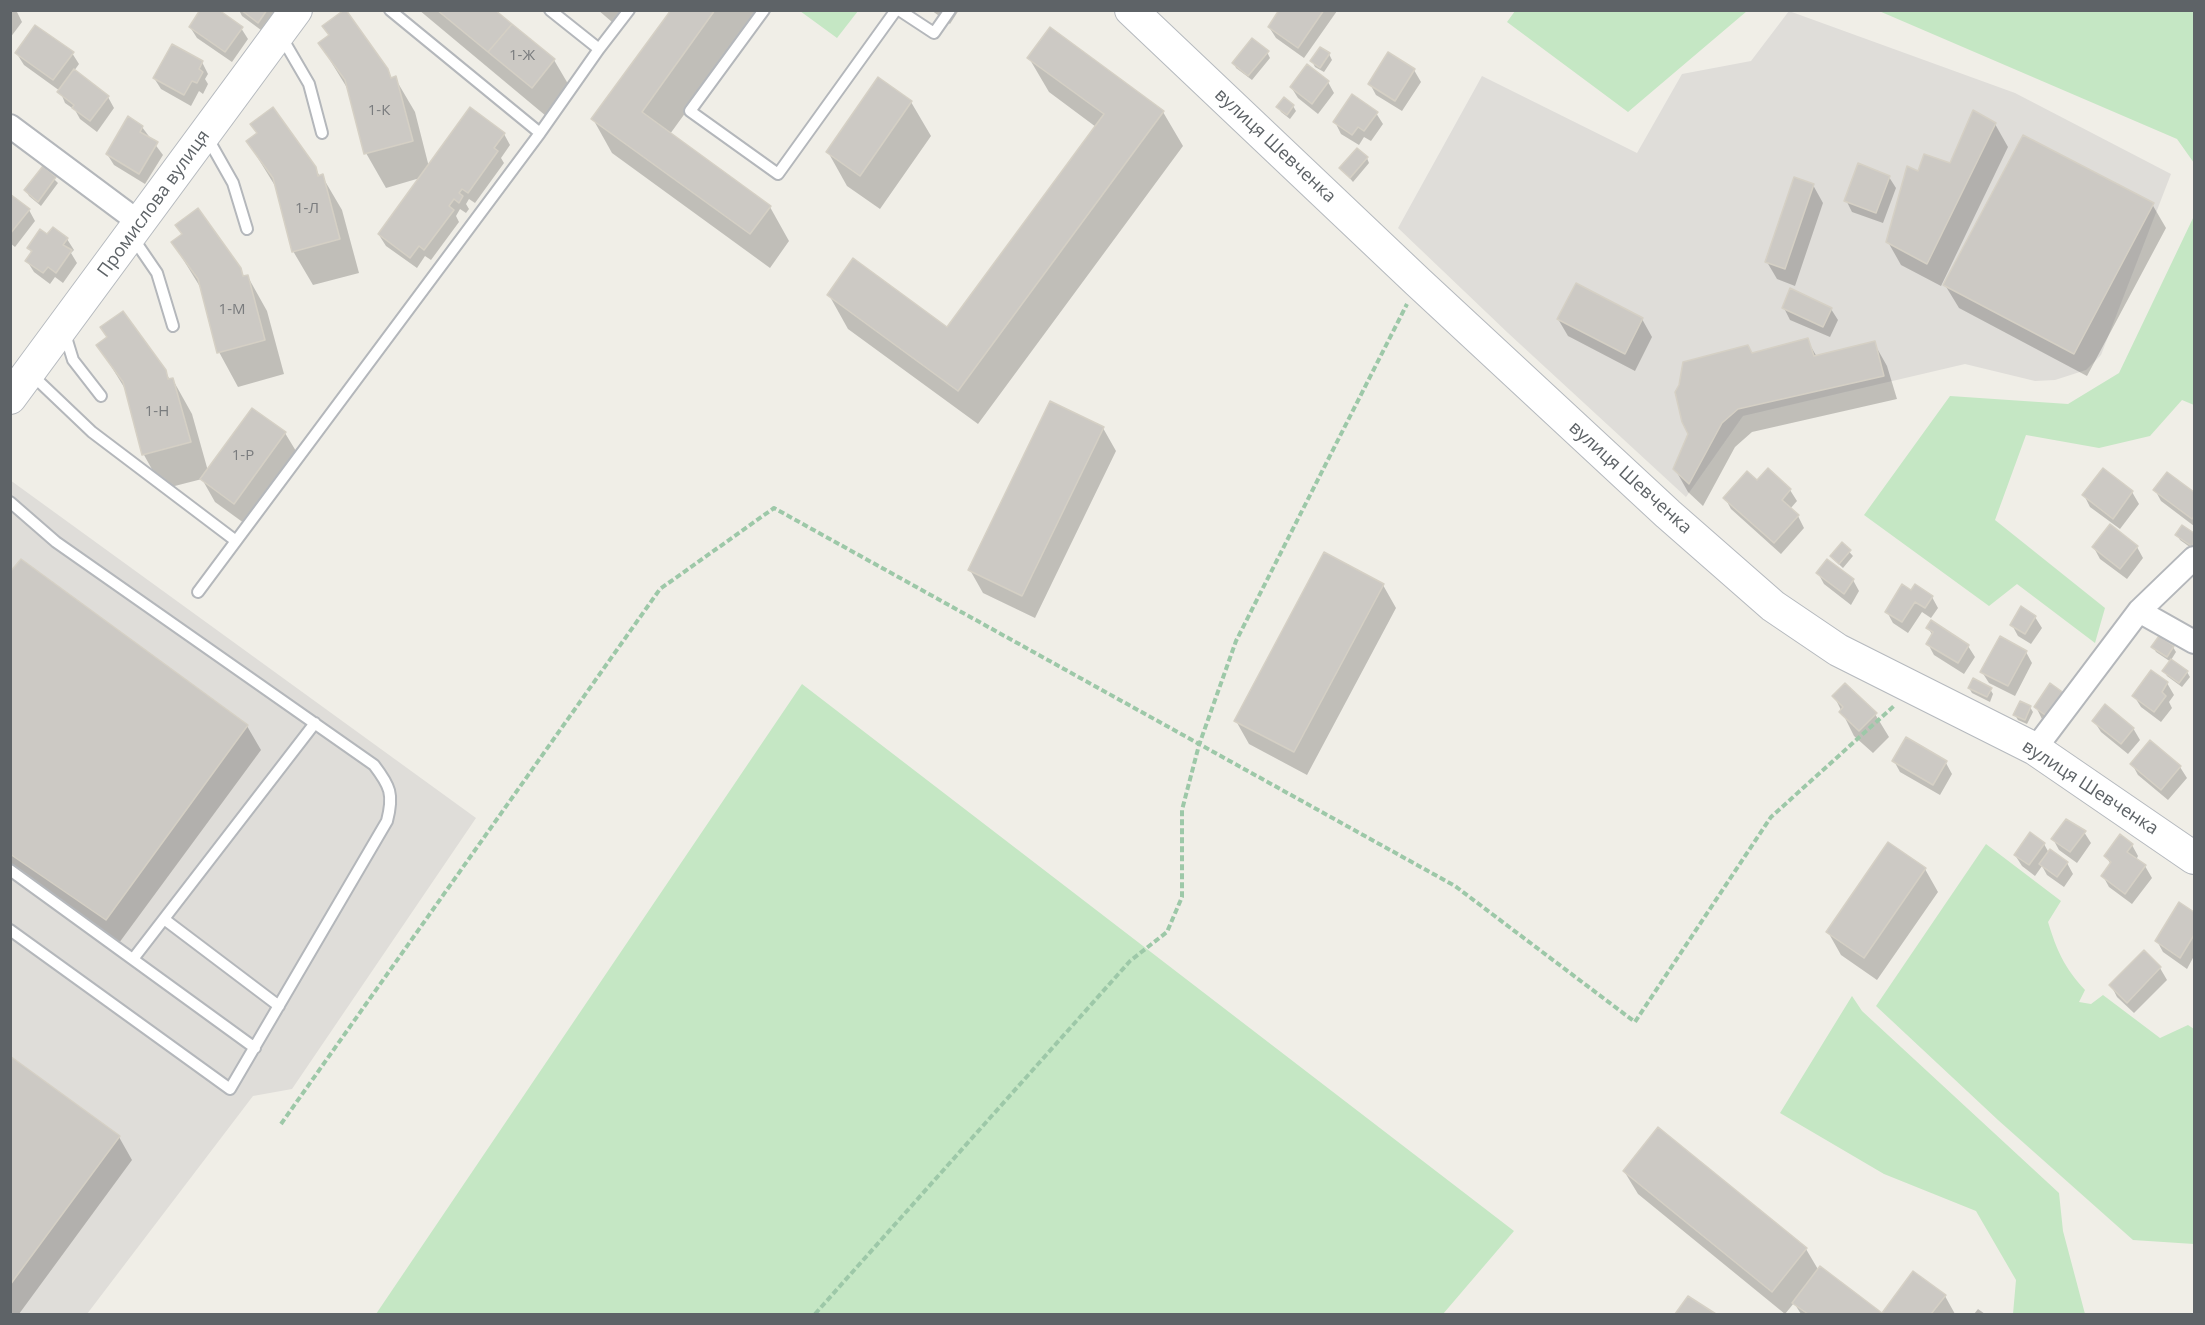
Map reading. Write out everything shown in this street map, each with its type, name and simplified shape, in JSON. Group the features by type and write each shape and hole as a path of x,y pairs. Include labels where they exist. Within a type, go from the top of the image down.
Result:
{"street":[{"name":"вулиця Шевченка","path":"1131,10 1418,282 1668,514 1773,606 1838,650 2035,749 2194,858"},
{"name":"Промислова вулиця","path":"10,398 288,22"},
{"path":"10,126 135,229"},
{"path":"2035,749 2139,611 2194,558"},
{"path":"2139,611 2194,642"}],"lane":[{"path":"390,10 540,133"},
{"path":"550,10 599,49"},
{"path":"198,592 629,10"},
{"path":"764,10 690,111 778,174 897,10 934,33 950,10"},
{"path":"288,22 309,84 322,133"},
{"path":"205,134 233,183 248,229"},
{"path":"135,229 156,273 173,326"},
{"path":"63,328 73,360 101,396"},
{"path":"30,373 92,432 236,541"},
{"path":"10,502 56,542 374,765 386,781 392,802 387,821 230,1089 10,930"},
{"path":"133,959 315,723"},
{"path":"10,870 255,1048"},
{"path":"164,918 279,1006"}],"path":[{"path":"815,1314 1130,961 1167,932 1182,897 1182,810 1199,745 1236,641 1418,282"},
{"path":"281,1124 660,589 774,508 1455,886 1635,1022 1771,817 1914,688"}],"shaded area":[{"path":"1789,11 2015,93 2171,174 2101,355 2086,370 2055,380 2035,381 1965,364 1743,416 1686,497 1398,228 1482,76 1637,153 1682,74 1751,61"},
{"path":"10,480 476,818 292,1089 253,1096 87,1314 11,1314"}],"green space":[{"path":"800,11 858,11 837,38"},
{"path":"1515,11 1747,11 1628,112 1507,22"},
{"path":"1879,11 2194,11 2194,163 2177,139"},
{"path":"2194,216 2194,405 2182,400 2150,436 2099,448 2026,435 1995,520 2105,608 2095,643 2017,584 1989,606 1864,515 1950,396 2068,404 2119,373"},
{"path":"802,684 1514,1231 1443,1314 376,1314"},
{"path":"1986,844 2061,901 2048,922 2062,958 2085,990 2079,1002 2091,1004 2103,995 2160,1038 2188,1025 2194,1029 2194,1244 2133,1240 1998,1120 1876,1006"},
{"path":"1852,996 1862,1011 2059,1193 2063,1231 2085,1314 2013,1314 2016,1280 1976,1211 1884,1174 1780,1113"}],"building":[{"path":"200,10 219,10 243,27 225,52 189,27"},
{"path":"241,10 267,10 258,23"},
{"path":"344,10 388,69 391,78 396,76 413,141 364,154 345,80 318,43 329,35 322,26"},
{"path":"437,10 495,10 512,24 488,52"},
{"path":"671,10 715,10 642,112 771,206 750,234 591,119"},
{"path":"1279,10 1324,10 1298,48 1268,27"},
{"path":"512,24 555,59 532,88 488,52"},
{"path":"35,25 74,52 53,80 15,53"},
{"path":"1050,27 1164,111 958,391 827,295 853,258 947,327 1104,114 1027,58"},
{"path":"1252,38 1269,51 1248,76 1232,63"},
{"path":"172,44 203,61 199,69 203,72 197,83 192,81 184,95 153,78"},
{"path":"1320,47 1330,53 1320,68 1310,61"},
{"path":"1388,52 1415,69 1395,101 1368,84"},
{"path":"1307,64 1329,81 1312,104 1290,87"},
{"path":"74,69 109,96 90,121 72,108 74,105 57,92"},
{"path":"878,77 912,101 860,176 826,152"},
{"path":"1352,94 1378,112 1364,131 1358,127 1352,135 1333,122"},
{"path":"1284,97 1294,105 1287,115 1276,107"},
{"path":"273,107 316,167 318,176 323,174 340,239 292,252 273,178 246,141 257,133 250,124"},
{"path":"470,107 505,133 494,148 498,151 468,193 462,189 459,193 463,196 459,203 454,199 449,206 454,210 424,250 419,246 410,258 378,234"},
{"path":"1973,110 1996,123 1927,264 1886,242 1907,166 1918,171 1924,154 1950,163"},
{"path":"128,116 143,126 140,132 158,142 139,174 106,154"},
{"path":"2023,135 2154,203 2074,354 1943,285"},
{"path":"1357,148 1368,157 1350,178 1339,168"},
{"path":"1858,163 1890,176 1876,213 1844,201"},
{"path":"43,166 56,177 38,202 24,190"},
{"path":"1794,177 1814,184 1785,269 1765,262"},
{"path":"10,194 30,209 10,234"},
{"path":"198,208 241,268 243,276 248,275 265,340 217,353 198,279 171,242 182,234 175,225"},
{"path":"53,227 68,238 63,245 72,250 56,273 48,267 43,273 25,261 32,251 27,248 40,229 47,234"},
{"path":"1576,283 1643,318 1625,354 1557,319"},
{"path":"1790,288 1832,308 1823,327 1782,308"},
{"path":"123,311 166,370 168,379 173,378 191,442 142,455 123,382 96,345 107,337 100,327"},
{"path":"1808,338 1814,356 1875,341 1884,376 1738,409 1722,423 1689,484 1673,469 1688,434 1682,422 1675,392 1679,385 1683,362 1748,345 1752,353"},
{"path":"1050,401 1104,427 1022,596 968,570"},
{"path":"252,408 286,432 234,504 200,479"},
{"path":"1768,468 1791,489 1782,500 1799,515 1774,543 1723,498 1747,471 1757,480"},
{"path":"2103,468 2133,491 2113,519 2082,495"},
{"path":"2167,472 2194,492 2192,519 2153,490"},
{"path":"2110,524 2138,546 2120,569 2092,547"},
{"path":"2182,525 2194,533 2193,547 2175,535"},
{"path":"1842,542 1851,550 1839,564 1830,556"},
{"path":"1324,552 1384,584 1294,752 1234,721"},
{"path":"21,559 248,725 106,920 10,854 10,572"},
{"path":"1827,559 1854,579 1844,594 1816,573"},
{"path":"1902,584 1911,590 1915,584 1933,596 1925,608 1915,602 1902,622 1885,612"},
{"path":"2021,606 2036,616 2025,634 2010,625"},
{"path":"1931,620 1969,645 1958,663 1926,644 1933,632 1926,628"},
{"path":"2000,636 2027,651 2008,686 1980,672"},
{"path":"2159,636 2174,646 2167,657 2151,647"},
{"path":"2171,659 2188,671 2179,683 2162,671"},
{"path":"2151,670 2168,682 2162,692 2166,696 2154,712 2132,696"},
{"path":"1973,678 1992,688 1987,697 1968,688"},
{"path":"1845,683 1877,713 1859,731 1839,712 1843,707 1832,696"},
{"path":"2050,683 2068,696 2052,720 2034,707"},
{"path":"2020,701 2031,706 2025,720 2013,715"},
{"path":"2105,704 2134,728 2121,744 2092,721"},
{"path":"1906,737 1947,761 1933,785 1892,761"},
{"path":"2150,740 2181,766 2161,790 2130,764"},
{"path":"2066,819 2086,831 2070,852 2051,839"},
{"path":"2030,832 2045,843 2029,865 2014,855"},
{"path":"2120,834 2133,844 2127,852 2146,865 2125,894 2101,876 2111,862 2104,856"},
{"path":"1888,842 1926,868 1864,958 1826,932"},
{"path":"2050,849 2068,862 2057,877 2039,864"},
{"path":"2179,902 2194,912 2194,935 2180,958 2155,941"},
{"path":"2144,950 2161,967 2127,1003 2109,985"},
{"path":"10,1056 120,1136 10,1285"},
{"path":"1658,1127 1807,1248 1772,1292 1623,1171"},
{"path":"1820,1266 1882,1313 1913,1271 1946,1295 1931,1314 1808,1314 1792,1303"},
{"path":"1688,1296 1716,1314 1675,1314"}]}
